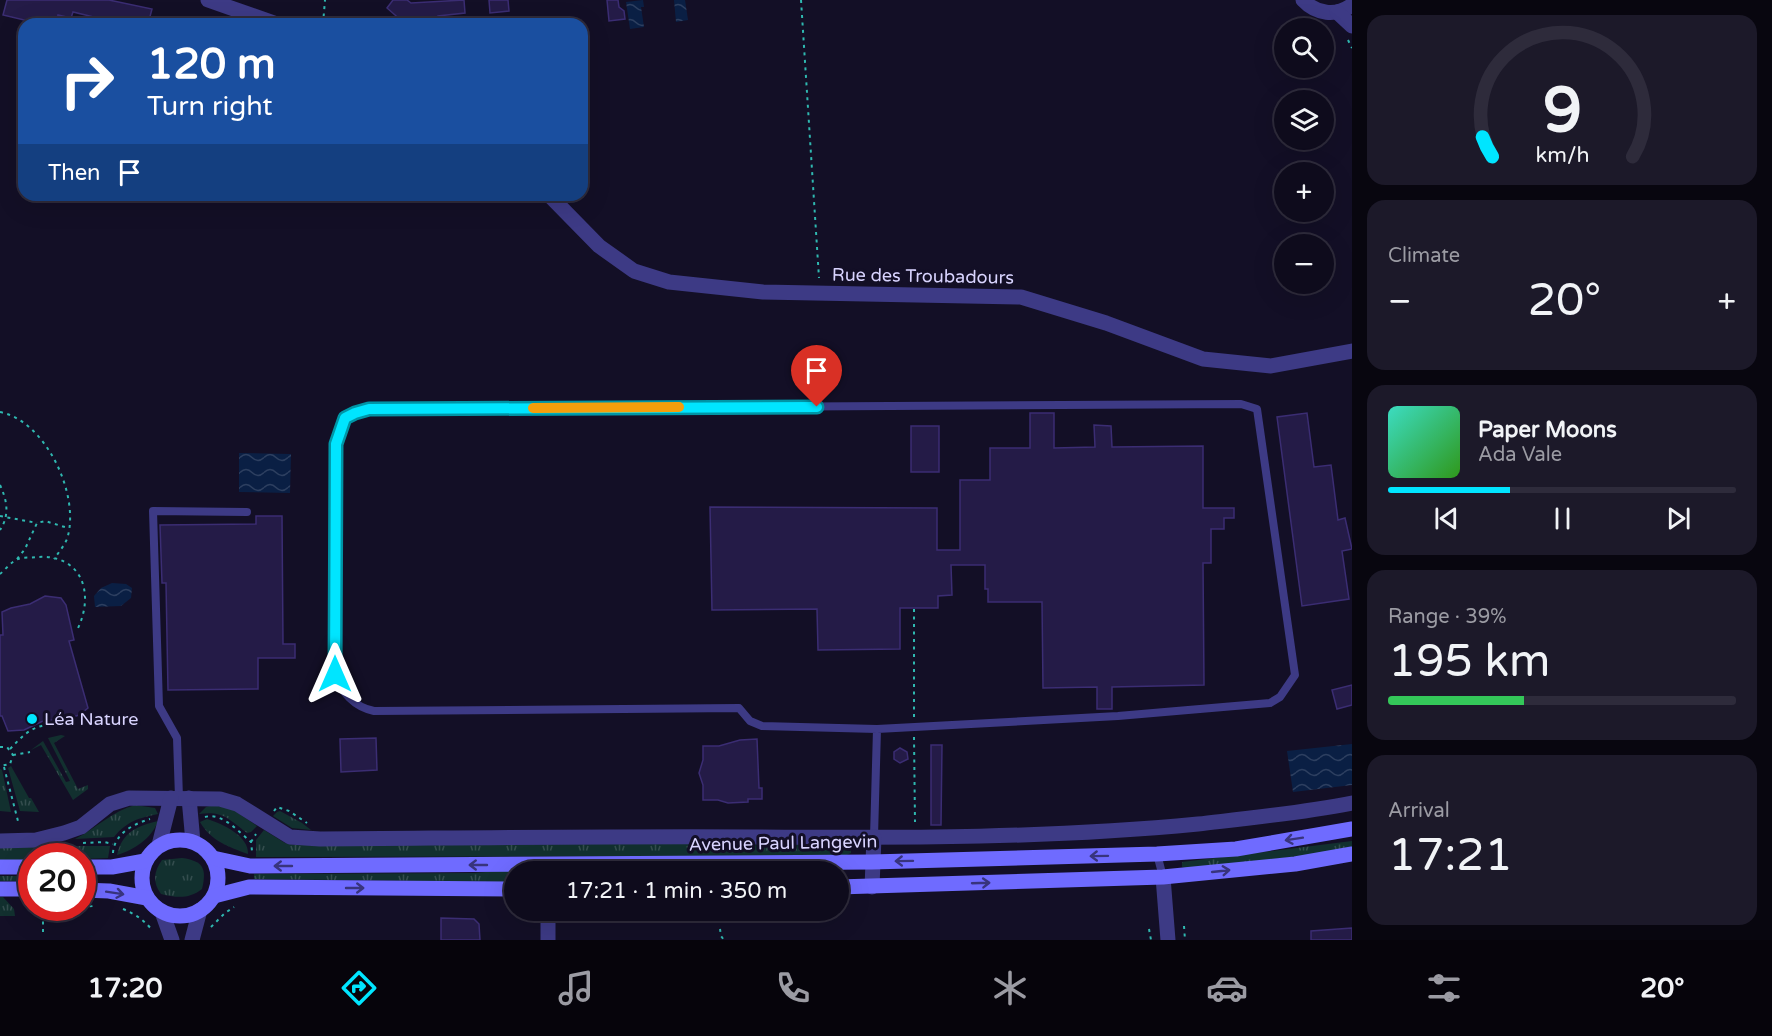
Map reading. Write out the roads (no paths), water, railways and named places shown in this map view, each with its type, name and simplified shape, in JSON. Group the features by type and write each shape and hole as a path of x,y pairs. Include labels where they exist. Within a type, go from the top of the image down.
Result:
{"main road":[{"name":"Avenue Paul Langevin","path":"849,862 1157,854 1236,849 1352,830"},
{"path":"182,839 193,842 204,848 213,858 218,870 218,883 214,896 200,910 182,916 162,912 147,898 142,880 145,861 159,845 170,840 182,839"},
{"path":"849,887 1163,877 1295,864 1352,854"},
{"name":"Avenue Paul Langevin","path":"213,858 250,866 504,868"},
{"path":"96,867 112,867 145,861"},
{"path":"0,867 18,867"},
{"path":"214,896 249,887 504,889"},
{"path":"0,889 18,889"},
{"path":"96,891 147,898"}],"street":[{"path":"208,0 260,18"},
{"path":"1303,0 1317,10 1337,12 1352,5"},
{"path":"1337,12 1352,26"},
{"name":"Rue des Troubadours","path":"555,201 598,246 634,271 669,282 764,292 1021,297 1106,323 1203,359 1271,366 1352,351"},
{"path":"0,841 36,840 64,833 81,827 110,804 129,798 220,799 237,804 290,837 320,839 1050,835 1298,814 1352,803"},
{"path":"180,798 193,842"},
{"path":"159,845 180,798"},
{"path":"872,887 874,837"},
{"path":"1163,877 1168,940"},
{"path":"192,940 200,910"},
{"path":"162,912 164,938"},
{"path":"548,921 548,940"}],"lane":[{"path":"1241,404 1257,410 1295,675 1280,697 1270,703 1118,717 877,729 762,726 750,721 739,708 374,711 364,709 351,700 339,687 335,674 336,444 345,418 369,409 1241,404"},
{"path":"180,798 177,738 159,706 153,511 247,512"},
{"path":"874,837 877,729"},
{"path":"1157,854 1163,877"}],"water":[{"path":"643,0 644,7 641,7 644,27 630,29 626,2"},
{"path":"674,0 685,0 688,20 676,22"},
{"path":"239,453 291,454 290,493 239,492"},
{"path":"112,583 126,584 132,588 131,598 121,606 95,607 94,596 101,588"},
{"path":"1352,744 1352,785 1293,792 1287,751"}],"place":[{"name":"Léa Nature","path":"32,719"}]}
